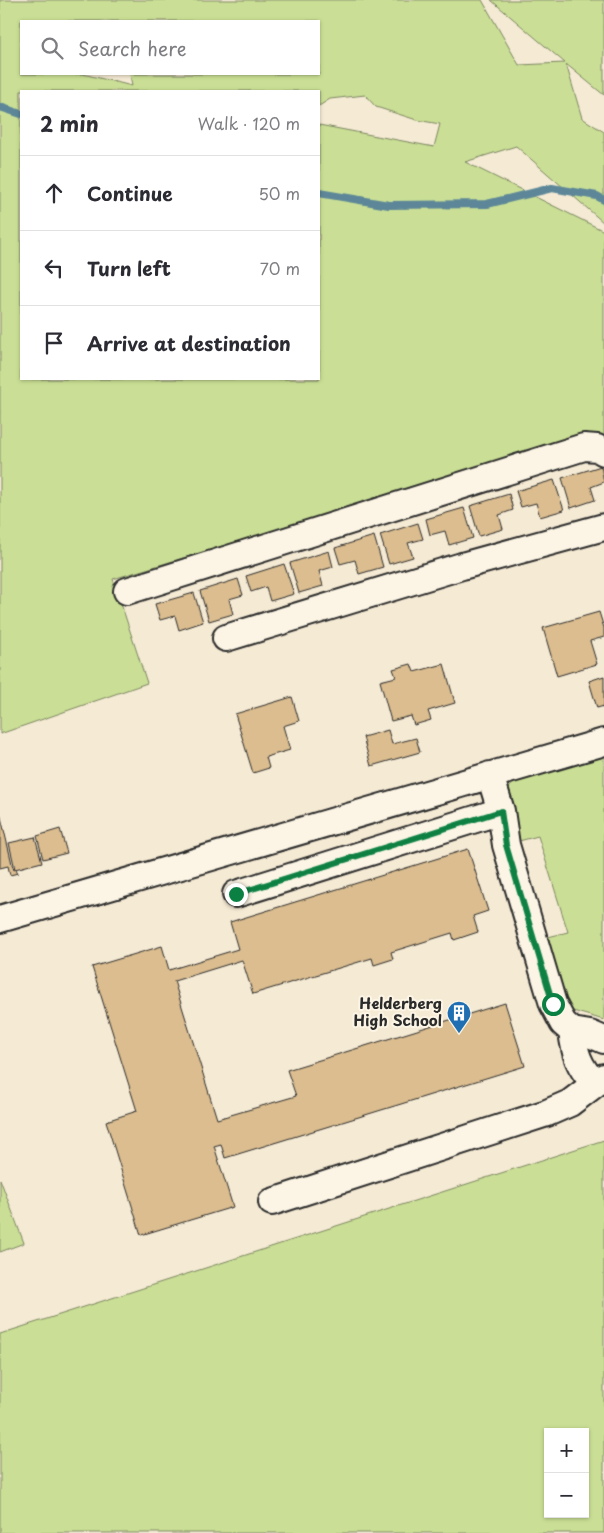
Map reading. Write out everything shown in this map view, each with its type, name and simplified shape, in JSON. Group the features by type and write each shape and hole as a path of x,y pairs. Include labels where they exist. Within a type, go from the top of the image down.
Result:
{"street":[{"path":"127,591 584,447 597,448 604,452"},
{"path":"226,638 462,566 604,527"},
{"path":"0,919 604,742"},
{"path":"490,775 501,811 506,845 553,1004 563,1023 572,1031 590,1034 604,1040"},
{"path":"236,894 501,811"},
{"path":"272,1202 547,1114 570,1104 599,1080 582,1070 575,1054 572,1031"}],"green space":[{"path":"0,0 482,0 519,65 565,63 491,0 604,0 604,95 566,64 582,118 604,132 604,223 516,146 465,162 604,231 604,445 549,448 113,579 147,683 0,734"},
{"path":"604,749 604,1020 573,1011 566,1006 548,937 568,932 538,836 519,841 508,789 525,770"},
{"path":"604,1140 604,1533 0,1533 0,1334"},
{"path":"0,1179 24,1243 0,1252"}],"building":[{"path":"601,466 604,482 591,487 595,500 571,508 562,478"},
{"path":"554,480 564,510 540,517 536,503 521,507 516,491"},
{"path":"509,494 513,510 499,515 503,529 479,536 470,506"},
{"path":"464,508 473,538 449,545 445,531 430,535 426,519"},
{"path":"418,523 423,539 408,543 413,557 389,564 380,535"},
{"path":"374,536 383,567 359,574 355,560 340,564 335,548"},
{"path":"329,551 333,567 319,571 323,586 299,593 290,563"},
{"path":"284,564 294,594 270,601 266,587 251,592 246,576"},
{"path":"238,579 243,595 229,599 233,614 209,621 200,591"},
{"path":"194,593 203,622 179,630 175,616 160,620 155,604"},
{"path":"599,612 604,628 604,637 590,641 597,664 557,676 543,628"},
{"path":"411,664 414,672 444,664 455,703 428,711 431,720 414,725 411,716 391,721 380,681 396,677 393,669"},
{"path":"604,676 604,706 597,708 589,681"},
{"path":"292,697 299,721 283,726 290,750 266,757 269,768 253,773 235,714"},
{"path":"388,730 392,744 416,738 420,752 371,766 363,737"},
{"path":"0,813 12,864 14,870 16,869 18,873 10,875 8,866 0,868"},
{"path":"60,829 67,853 43,859 37,836"},
{"path":"35,837 42,862 15,869 9,843"},
{"name":"Helderberg High School","path":"468,849 488,911 473,916 478,932 454,940 452,933 391,952 393,959 374,965 372,958 253,994 242,960 174,981 217,1119 296,1096 287,1070 505,1003 525,1066 225,1158 221,1144 214,1146 233,1207 141,1235 106,1121 137,1111 92,967 162,946 169,970 238,949 230,922"}],"waterway":[{"path":"0,107 20,114"},
{"path":"320,193 389,205 487,204 552,188 597,196 604,200"}],"place":[{"name":"Helderberg High School","path":"459,1034"}],"route":[{"path":"236,894 501,811 506,845 553,1004"}]}
